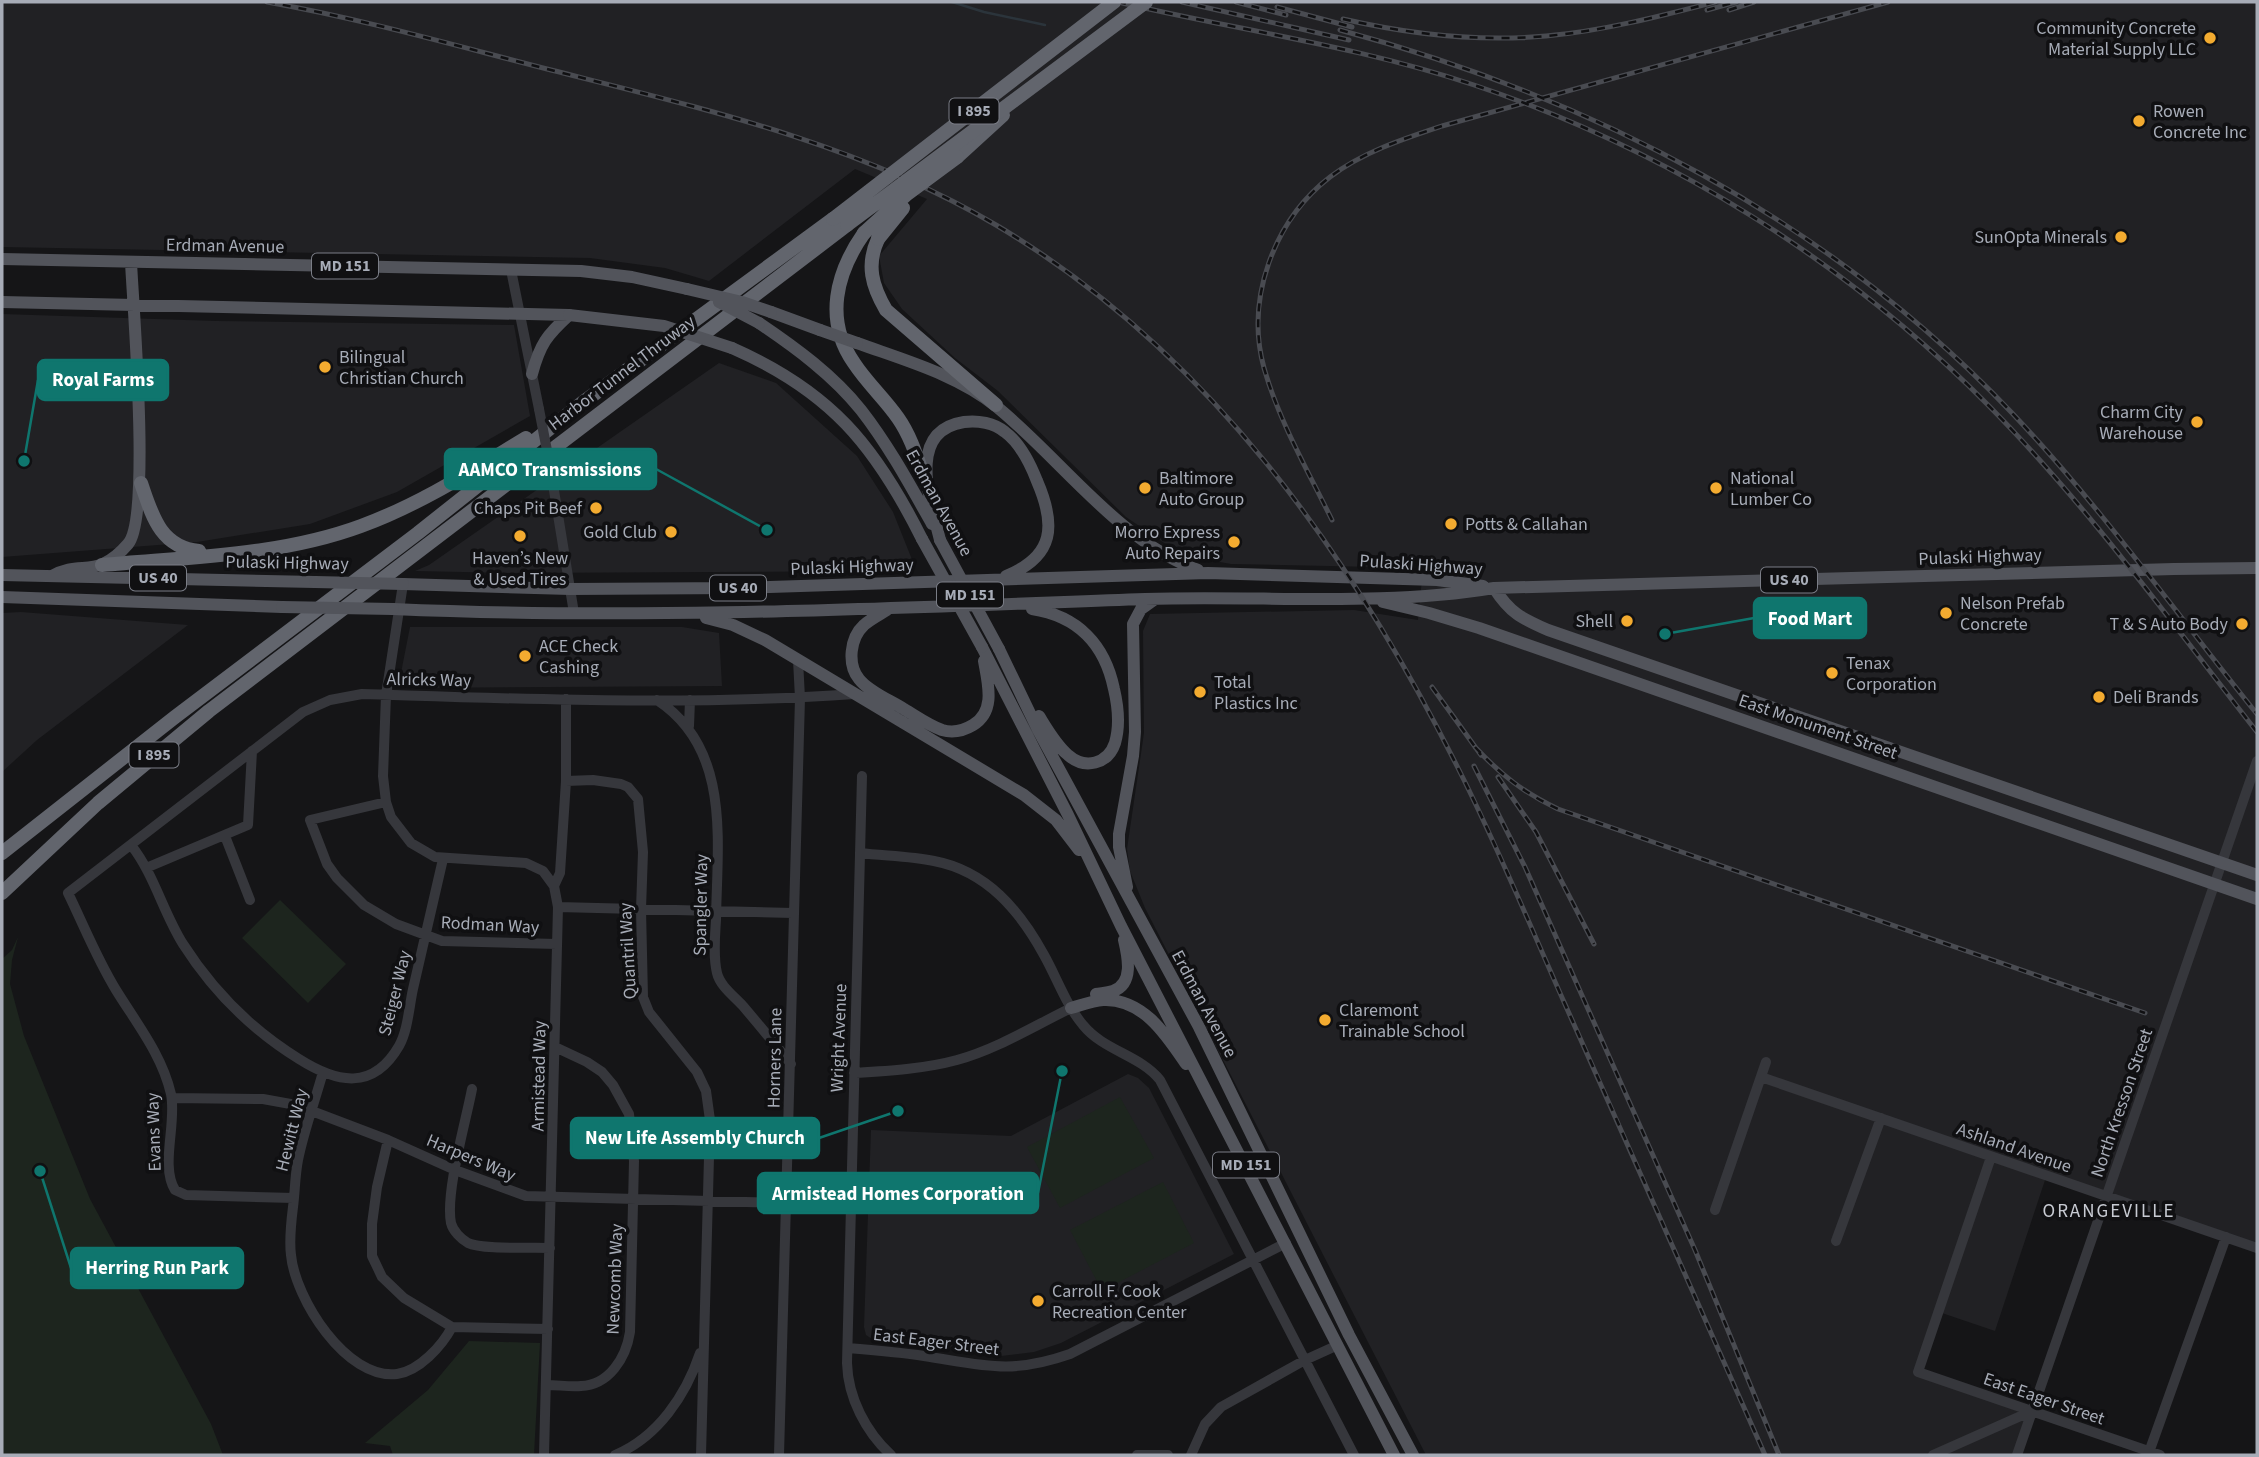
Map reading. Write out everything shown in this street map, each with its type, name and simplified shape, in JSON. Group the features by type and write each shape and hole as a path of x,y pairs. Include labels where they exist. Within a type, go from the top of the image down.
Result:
{"highway":[{"name":"Harbor Tunnel Thruway","path":"2,893 98,803 209,711 840,222 1114,2"},
{"name":"Harbor Tunnel Thruway","path":"2,853 418,533 582,403 1028,92 1146,2"},
{"path":"926,483 900,420 855,364 841,338 836,303 838,285 845,265 900,199 957,157 1028,92"},
{"path":"871,236 872,280 886,310 996,405"},
{"path":"102,565 246,551 332,536 393,514 463,476 582,403"},
{"path":"141,483 154,521 169,540 190,550 246,551"}],"main road":[{"name":"Erdman Avenue","path":"2,259 608,273 687,289 726,305 759,323 798,350 860,408 891,451 999,649 1038,730 1131,905 1199,1027 1349,1335 1413,1455"},
{"path":"52,576 65,569 102,565 131,542 138,521 141,483 131,262"},
{"path":"687,289 742,302 942,375 996,405 1132,533 1165,556 1208,573"},
{"name":"Erdman Avenue","path":"2,302 569,314 664,326 732,348 779,371 842,418 878,461 900,494 982,647 1121,926 1219,1111 1394,1455"},
{"path":"532,374 536,357 547,334 569,314"},
{"path":"940,540 926,483 927,456 932,443 938,435 957,423 969,421 1002,429 1018,446 1042,491 1048,511 1049,533 1041,553 1034,560 1021,570 996,580"},
{"name":"Pulaski Highway","path":"2,597 282,607 692,614 1156,599 1433,596 1494,588 2257,568"},
{"name":"Pulaski Highway","path":"2,575 426,583 570,589 794,586 1208,573 1437,580 1494,588"},
{"path":"22,598 30,577"},
{"path":"794,586 795,612"},
{"name":"East Monument Street","path":"1494,588 1517,616 1548,630 2257,875"},
{"name":"East Monument Street","path":"1363,598 1430,613 1479,628 2257,899"},
{"path":"1131,905 1119,847 1135,732 1133,624 1141,609 1156,599"},
{"path":"999,649 1046,728 1068,756 1092,764 1106,758 1115,743 1118,714 1112,680 1099,649 1090,636 1063,617 1046,611 1004,604"},
{"path":"891,608 865,624 858,632 852,651 855,671 865,685 939,729 960,731 977,723 984,715 989,695 982,647"},
{"path":"692,614 748,631 1041,807 1056,820 1098,876"},
{"path":"1071,1008 1098,993 1116,990 1125,982 1128,966 1121,926"},
{"path":"1071,1008 1106,1000 1125,1004 1144,1013 1169,1039 1219,1111"}],"street":[{"path":"511,270 550,467 575,614"},
{"path":"402,584 386,695 383,776 386,802 395,825 411,843 443,859 526,863 543,872 554,886"},
{"name":"Horners Lane","path":"779,1455 788,1203 799,660"},
{"name":"Alricks Way","path":"68,893 303,712 317,705 350,696 690,700 854,694"},
{"name":"Armistead Way","path":"544,1455 558,906 554,886 559,873 566,781 566,699"},
{"name":"Spangler Way","path":"657,700 689,726 707,765 717,807 715,957 718,977 791,1063"},
{"name":"Spangler Way","path":"689,726 690,700"},
{"path":"146,868 248,825 252,751"},
{"name":"North Kresson Street","path":"2017,1455 2257,761"},
{"name":"Wright Avenue","path":"862,776 847,1374 855,1404 873,1436 891,1455"},
{"name":"Quantril Way","path":"566,781 593,780 621,784 628,787 638,799 643,852 642,989 645,1003 660,1027 697,1072 706,1091 710,1120 709,1200 701,1455"},
{"name":"Rodman Way","path":"386,802 310,820 327,864 349,892 379,915 442,941 557,944"},
{"path":"225,836 250,900"},
{"name":"Hewitt Way","path":"131,845 146,868 174,929 211,983 252,1026 274,1044 323,1073 299,1157 291,1255 295,1278 315,1320 346,1353 360,1363 387,1374 398,1374 414,1368 445,1339 452,1327"},
{"path":"860,853 938,862 976,877 993,888 1024,921 1082,1025 1113,1049 1153,1071 1354,1455"},
{"name":"Steiger Way","path":"323,1073 337,1078 363,1077 374,1073 389,1061 403,1037 443,859"},
{"name":"Evans Way","path":"68,893 100,962 156,1052 165,1074 172,1098 169,1174 175,1190 186,1195 294,1198"},
{"path":"558,906 793,913"},
{"path":"854,1073 926,1067 957,1060 999,1045 1071,1008"},
{"name":"Newcomb Way","path":"547,1384 592,1385 607,1376 624,1355 630,1332 634,1144 628,1110 603,1072 555,1047"},
{"path":"1715,1210 1766,1062"},
{"name":"Ashland Avenue","path":"1761,1077 2257,1248"},
{"path":"472,1089 455,1170 452,1226 461,1237 476,1245 550,1248"},
{"name":"Harpers Way","path":"172,1098 263,1099 313,1110 515,1194 851,1205"},
{"path":"1836,1241 1881,1118"},
{"path":"388,1140 374,1204 372,1239 374,1262 392,1289 452,1327 548,1329"},
{"name":"East Eager Street","path":"1991,1157 1918,1372 2152,1454"},
{"path":"2152,1454 2226,1237"},
{"name":"East Eager Street","path":"848,1348 898,1352 981,1367 1038,1364 1070,1354 1286,1243"},
{"path":"615,1455 626,1453 660,1423 676,1404 696,1365 704,1342"},
{"path":"1191,1455 1198,1435 1221,1407 1305,1360 1338,1345"},
{"path":"1933,1455 2032,1412"},
{"path":"1137,1455 1168,1455"}],"shaded area":[{"path":"2,2 2257,2 2257,1247 2047,1174 1995,1331 1939,1312 1920,1372 2031,1409 2016,1455 1426,1455 1145,908 1130,871 1127,849 1144,733 1143,631 1150,614 1354,610 1418,620 1423,568 1231,564 1182,555 1126,517 998,391 955,358 902,309 884,283 879,256 927,199 855,169 709,281 665,268 590,258 2,247"},
{"path":"2,314 216,321 514,325 530,416 397,492 310,524 197,542 2,557"},
{"path":"719,363 776,383 857,456 893,512 915,567 906,571 415,571 429,565"},
{"path":"21,612 188,625 37,740 2,772 2,613"},
{"path":"410,627 682,627 719,633 722,686 398,688"},
{"path":"280,900 346,964 308,1003 242,938"},
{"path":"18,937 10,984 24,1036 90,1199 211,1424 223,1455 2,1455 2,959 12,950"},
{"path":"1128,1074 1138,1078 1149,1088 1234,1254 1061,1343 1034,1352 1001,1356 923,1343 872,1339 866,1335 864,1327 871,1130 1011,1136"},
{"path":"1120,1097 1154,1158 1060,1208 1027,1147"},
{"path":"1163,1182 1194,1243 1102,1291 1070,1230"},
{"path":"469,1341 540,1343 534,1455 393,1455 390,1446 365,1443 428,1390"}],"waterway":[{"path":"952,2 1045,25"}],"railway":[{"path":"267,2 374,25 666,99 780,132 890,172 996,225 1072,275 1142,332 1206,394 1265,462 1319,533 1369,608 1415,686 1499,854 1765,1455"},
{"path":"1118,2 1342,49 1474,85 1616,142 1751,216 1814,258 1875,304 1934,353 1989,406 2095,524 2257,732"},
{"path":"1182,2 1349,40"},
{"path":"1236,2 1286,15"},
{"path":"1343,19 1444,35 1521,38 1610,27 1715,2"},
{"path":"1707,10 1736,2"},
{"path":"1729,10 1754,2"},
{"path":"1332,520 1270,388 1259,342 1258,315 1269,263 1279,238 1310,195 1330,177 1356,160 1398,141 1442,126 1888,2"},
{"path":"1277,7 1352,27"},
{"path":"1340,30 1434,58 1526,92 1616,130 1703,175 1786,225 1866,282 1941,344 2045,449 2107,523 2257,714"},
{"path":"1432,687 1481,755"},
{"path":"1475,747 1513,782 1558,809 2145,1013"},
{"path":"1474,766 1525,867 1695,1250 1779,1455"},
{"path":"1498,777 1536,832 1594,944"}],"place":[{"name":"Community Concrete Material Supply LLC","path":"2210,38"},
{"name":"Rowen Concrete Inc","path":"2139,121"},
{"name":"SunOpta Minerals","path":"2121,237"},
{"name":"Bilingual Christian Church","path":"325,367"},
{"name":"Charm City Warehouse","path":"2197,422"},
{"name":"Royal Farms","path":"24,461"},
{"name":"Baltimore Auto Group","path":"1145,488"},
{"name":"National Lumber Co","path":"1716,488"},
{"name":"Chaps Pit Beef","path":"596,508"},
{"name":"Potts & Callahan","path":"1451,524"},
{"name":"AAMCO Transmissions","path":"767,530"},
{"name":"Gold Club","path":"671,532"},
{"name":"Haven’s New & Used Tires","path":"520,536"},
{"name":"Morro Express Auto Repairs","path":"1234,542"},
{"name":"Nelson Prefab Concrete","path":"1946,613"},
{"name":"Shell","path":"1627,621"},
{"name":"T & S Auto Body","path":"2242,624"},
{"name":"Food Mart","path":"1665,634"},
{"name":"ACE Check Cashing","path":"525,656"},
{"name":"Tenax Corporation","path":"1832,673"},
{"name":"Total Plastics Inc","path":"1200,692"},
{"name":"Deli Brands","path":"2099,697"},
{"name":"Claremont Trainable School","path":"1325,1020"},
{"name":"Armistead Homes Corporation","path":"1062,1071"},
{"name":"New Life Assembly Church","path":"898,1111"},
{"name":"Herring Run Park","path":"40,1171"},
{"name":"Carroll F. Cook Recreation Center","path":"1038,1301"}],"district":[{"name":"ORANGEVILLE","path":"2109,1211"}]}
